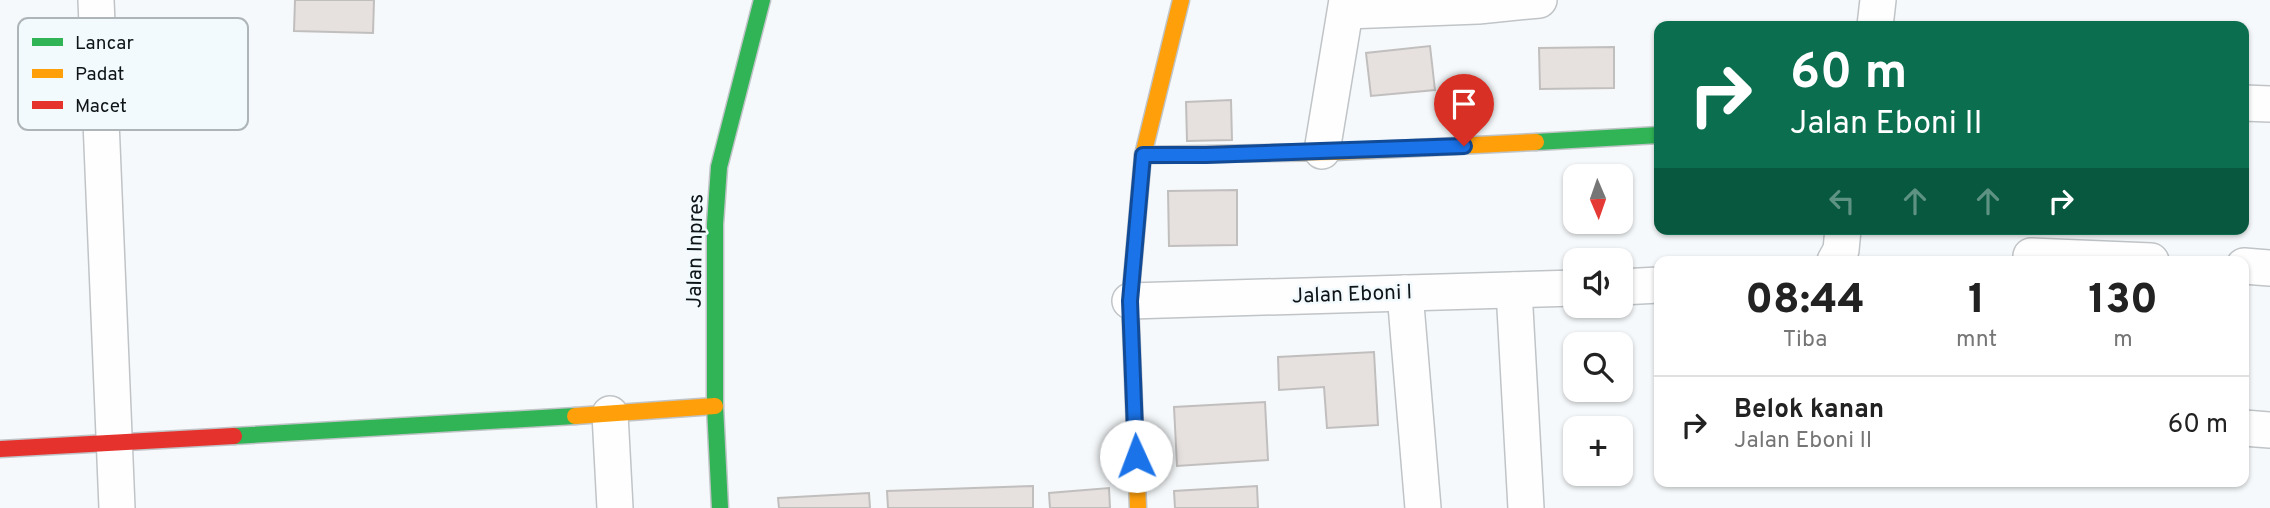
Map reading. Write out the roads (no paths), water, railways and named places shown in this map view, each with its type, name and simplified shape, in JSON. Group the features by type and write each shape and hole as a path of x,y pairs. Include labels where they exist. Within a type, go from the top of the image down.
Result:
{"street":[{"path":"96,0 97,18"},
{"name":"Jalan Inpres","path":"720,508 715,406 715,224 719,167 762,0"},
{"path":"1138,508 1130,301 1143,155 1181,0"},
{"path":"1322,151 1346,6 1478,6 1539,0"},
{"path":"1876,21 1878,0"},
{"path":"2249,103 2270,104"},
{"path":"101,130 117,508"},
{"path":"1143,155 1412,149 1654,135"},
{"path":"2249,267 2270,268"},
{"path":"1633,286 1654,285"},
{"name":"Jalan Eboni I","path":"1130,301 1563,288"},
{"path":"1514,290 1526,508"},
{"path":"1405,293 1423,508"},
{"path":"0,449 715,406"},
{"path":"610,414 615,508"},
{"path":"2249,428 2270,429"}]}
